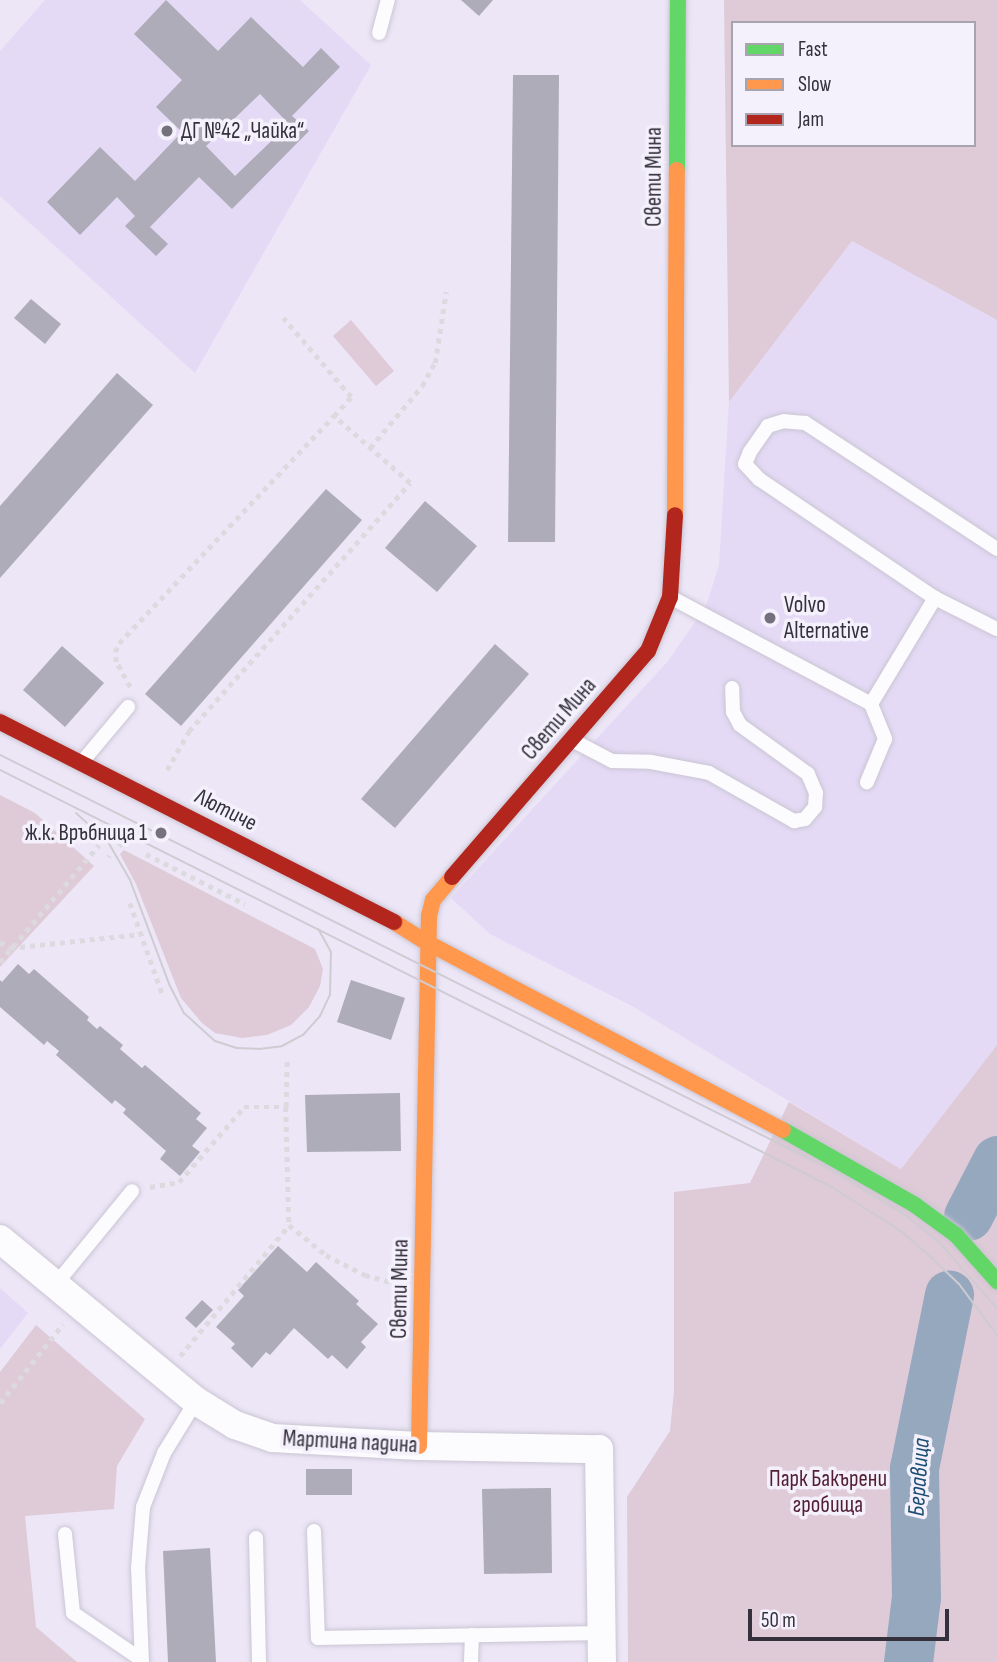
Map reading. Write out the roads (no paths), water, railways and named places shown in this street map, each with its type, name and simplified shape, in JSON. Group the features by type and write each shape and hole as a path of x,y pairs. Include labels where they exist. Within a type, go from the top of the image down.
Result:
{"street":[{"name":"Свети Мина","path":"419,1446 428,943 429,916 433,900 648,651 670,597 675,541 678,0"},
{"name":"Лютиче","path":"0,722 383,915 428,943 842,1161 915,1205 956,1235 997,1281"},
{"name":"Мартина падина","path":"0,1239 196,1401 235,1425 272,1438 419,1446 599,1449 603,1633"},
{"path":"603,1633 603,1662"}],"lane":[{"path":"379,33 388,0"},
{"path":"997,550 805,423 784,421 768,426 750,452 746,464 759,480 935,598 997,629"},
{"path":"670,597 872,704 885,739 867,782"},
{"path":"872,704 935,598"},
{"path":"571,740 612,761 651,762 709,773 794,821 805,819 815,807 816,793 808,774 755,740 740,725 733,712 732,688"},
{"path":"81,763 128,707"},
{"path":"57,1284 132,1191"},
{"path":"142,1661 138,1568 142,1507 163,1453 196,1401"},
{"path":"314,1531 318,1638 603,1633"},
{"path":"65,1534 73,1613 142,1661"},
{"path":"256,1538 259,1662"},
{"path":"471,1662 472,1635"}],"waterway":[{"name":"Беравица","path":"968,1216 997,1160"},
{"name":"Беравица","path":"908,1662 916,1597 914,1468 949,1294"}],"tram line":[{"path":"0,755 836,1172 908,1217 940,1243 997,1308"},
{"path":"0,770 830,1186 901,1231 932,1258 959,1284 997,1335"},
{"path":"76,813 108,842 130,880 169,984 184,1013 215,1041 236,1048 259,1049 282,1046 303,1035 320,1016 330,995 331,952 318,929"}],"place":[{"name":"ДГ №42 „Чайка“","path":"167,131"},
{"name":"Volvo Alternative","path":"770,618"},
{"name":"ж.к. Връбница 1","path":"161,833"}],"park label":[{"name":"Парк Бакърени гробища","path":"828,1492"}]}
